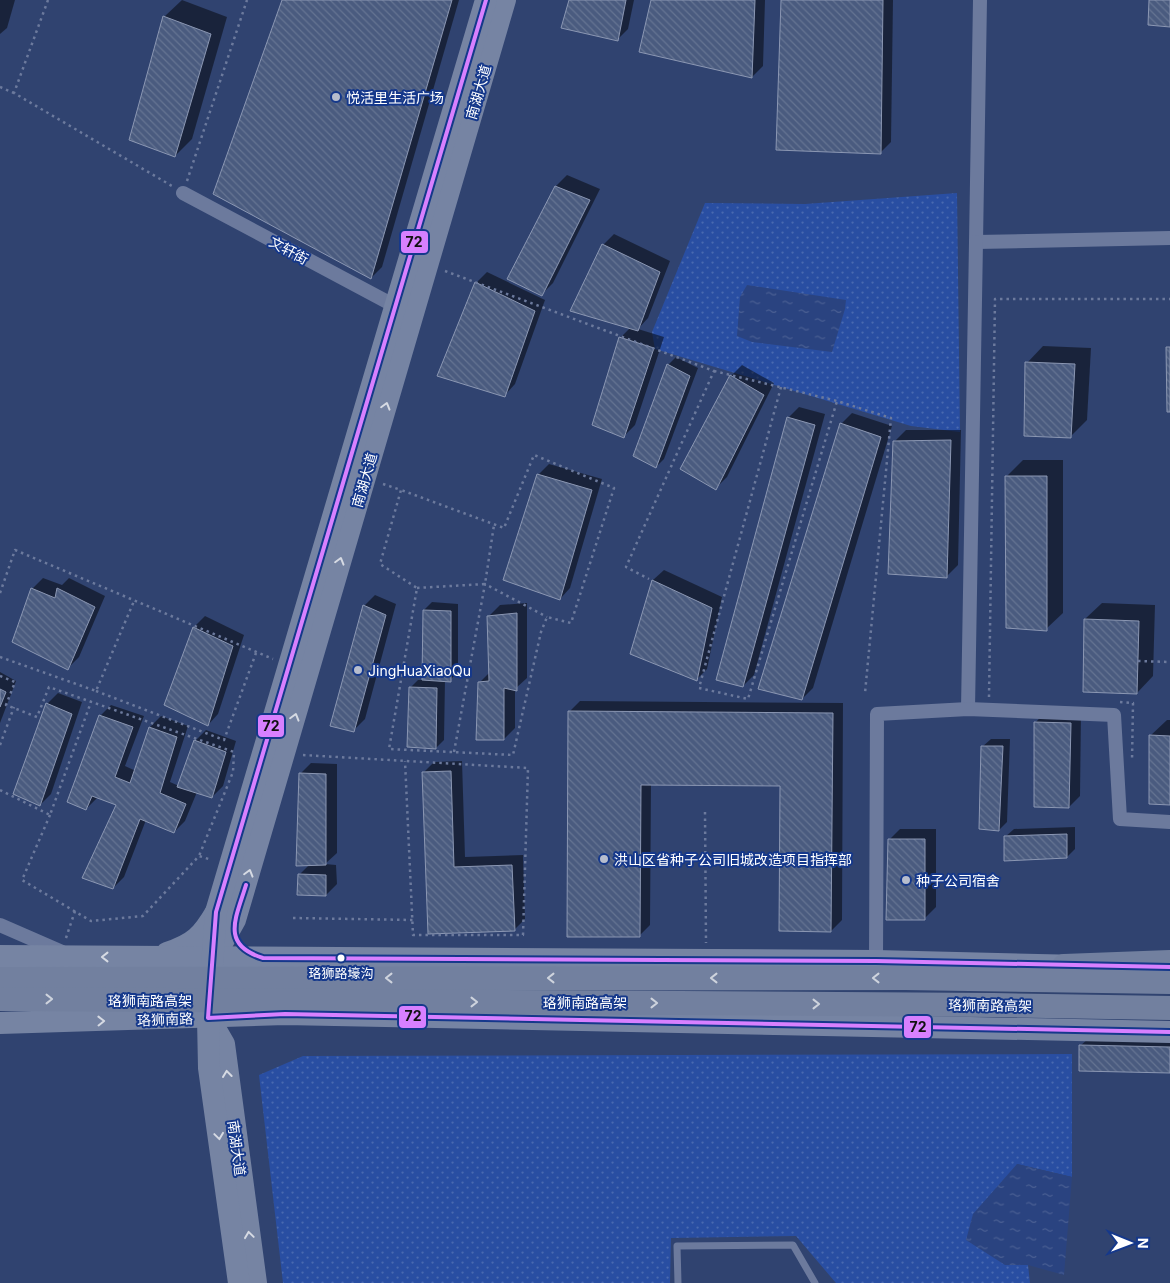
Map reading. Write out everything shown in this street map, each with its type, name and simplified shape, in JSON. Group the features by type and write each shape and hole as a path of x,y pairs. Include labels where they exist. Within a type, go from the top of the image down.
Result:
{"highway":[{"path":"905,978 1108,964 1170,962"},
{"name":"珞狮南路高架","path":"0,979 905,978 1170,982"},
{"name":"珞狮南路高架","path":"0,999 983,1004 1170,1008"}],"main road":[{"name":"南湖大道","path":"226,916 229,867 486,0"},
{"name":"南湖大道","path":"239,1283 209,1068 208,1018 214,957 226,916 284,754 505,0"},
{"path":"154,957 187,946 226,916 239,947 246,953 263,958"},
{"path":"0,956 67,954 263,958 876,961 1170,967"},
{"path":"224,1044 244,1026 284,1014"},
{"name":"珞狮南路","path":"0,1023 208,1018 284,1014 1170,1032"},
{"name":"南湖大道","path":"208,1018 224,1044 256,1283"}],"street":[{"path":"968,709 980,0"},
{"name":"文轩街","path":"183,193 395,306"},
{"path":"976,242 1170,238"},
{"path":"876,961 877,714 968,709 1114,714 1120,819 1170,822"},
{"path":"0,925 67,954"}],"lane":[{"path":"678,1283 677,1246 793,1245 815,1283"}],"path":[{"path":"14,93 48,0"},
{"path":"0,87 14,93 183,193 247,0"},
{"path":"428,264 714,371 837,401 891,418 865,693"},
{"path":"998,697 988,696 995,299 1170,299"},
{"path":"649,579 626,567 714,371"},
{"path":"781,387 700,688 748,700 837,401"},
{"path":"364,479 401,490 504,528 534,455 614,488 571,623 547,616 484,584 417,588 380,564 401,490"},
{"path":"454,752 494,525"},
{"path":"0,592 15,550 256,653 289,664"},
{"path":"417,588 389,749 513,755 541,632 547,616"},
{"path":"96,691 134,601"},
{"path":"0,657 224,740 256,653"},
{"path":"1138,661 1170,662"},
{"path":"0,676 15,682 6,705 37,716 49,687 234,752 233,772 199,856 143,916 91,921 22,880 50,815 91,702"},
{"path":"1114,702 1133,703 1132,770"},
{"path":"0,745 14,707"},
{"path":"284,754 528,768 523,935 413,935 405,761"},
{"path":"0,790 50,815"},
{"path":"705,812 706,960"},
{"path":"199,856 229,867"},
{"path":"67,954 75,911"},
{"path":"293,918 413,920"}],"shaded area":[{"path":"957,193 960,432 911,426 655,349 652,332 705,203 805,204"},
{"path":"1072,1054 1072,1177 1017,1164 1005,1265 1028,1265 1030,1283 836,1283 796,1236 671,1238 670,1283 283,1283 259,1075 303,1056"}],"water":[{"path":"747,285 846,300 832,352 752,342 737,336 740,297"},
{"path":"1017,1164 1072,1177 1064,1275 1028,1265 1005,1265 966,1240 973,1214"}],"building":[{"name":"悦活里生活广场","path":"282,0 452,0 371,279 213,194"},
{"path":"569,0 626,0 618,41 561,28"},
{"path":"651,0 755,0 752,78 639,52"},
{"path":"781,0 883,0 881,154 776,150"},
{"path":"1149,0 1170,0 1170,27 1148,25"},
{"path":"163,16 211,34 175,157 129,140"},
{"path":"555,186 590,200 542,296 507,279"},
{"path":"602,244 660,272 638,331 570,311"},
{"path":"475,282 535,311 505,397 437,376"},
{"path":"619,337 654,348 624,438 592,425"},
{"path":"1166,347 1170,347 1170,412 1167,412"},
{"path":"1025,362 1075,364 1071,438 1024,436"},
{"path":"667,364 690,376 656,468 633,456"},
{"path":"730,375 764,395 716,490 680,469"},
{"path":"787,417 815,425 743,687 716,680"},
{"path":"840,423 881,437 802,700 758,689"},
{"path":"951,440 947,578 888,574 893,441"},
{"path":"537,474 592,490 560,600 503,580"},
{"path":"1005,476 1047,476 1047,631 1006,628"},
{"path":"652,580 712,608 697,681 630,654"},
{"path":"31,588 55,598 57,588 95,607 68,670 12,642"},
{"name":"JingHuaXiaoQu","path":"363,605 386,615 354,732 330,726"},
{"path":"423,610 451,611 451,682 422,680"},
{"path":"517,613 517,691 504,688 504,740 476,740 478,682 489,681 487,616"},
{"path":"1084,619 1139,621 1137,694 1083,692"},
{"path":"193,627 233,646 208,726 164,705"},
{"path":"409,687 437,688 436,749 407,747"},
{"path":"0,689 6,692 0,707"},
{"path":"46,703 72,714 40,806 13,794"},
{"name":"洪山区省种子公司旧城改造项目指挥部","path":"568,711 833,713 831,932 779,931 780,786 641,785 640,937 567,937"},
{"path":"99,715 133,727 115,777 130,783 149,727 177,737 160,793 186,804 174,833 140,819 113,889 82,878 116,805 92,796 86,810 67,802"},
{"path":"1034,722 1071,723 1069,808 1034,807"},
{"path":"1149,735 1170,736 1170,805 1149,804"},
{"path":"194,740 226,752 212,798 177,787"},
{"name":"种子公司宿舍","path":"981,746 1003,746 999,831 979,829"},
{"path":"451,771 454,867 512,865 515,931 428,934 422,772"},
{"path":"299,773 326,774 326,865 296,866"},
{"name":"种子公司宿舍","path":"1067,834 1067,858 1004,861 1004,836"},
{"name":"种子公司宿舍","path":"888,839 925,839 925,920 886,920"},
{"path":"298,874 326,875 326,896 297,895"},
{"path":"1079,1045 1170,1047 1170,1073 1079,1071"}],"transit line":[{"name":"72","path":"486,0 216,912 208,1018 285,1014 1170,1032"},
{"name":"72","path":"246,885 236,919 236,938 241,946 263,958 876,961 1170,967"}],"place":[{"name":"悦活里生活广场","path":"336,97"},
{"name":"JingHuaXiaoQu","path":"358,670"},
{"name":"洪山区省种子公司旧城改造项目指挥部","path":"604,859"},
{"name":"种子公司宿舍","path":"906,880"},
{"name":"珞狮路壕沟","path":"341,958"}]}
